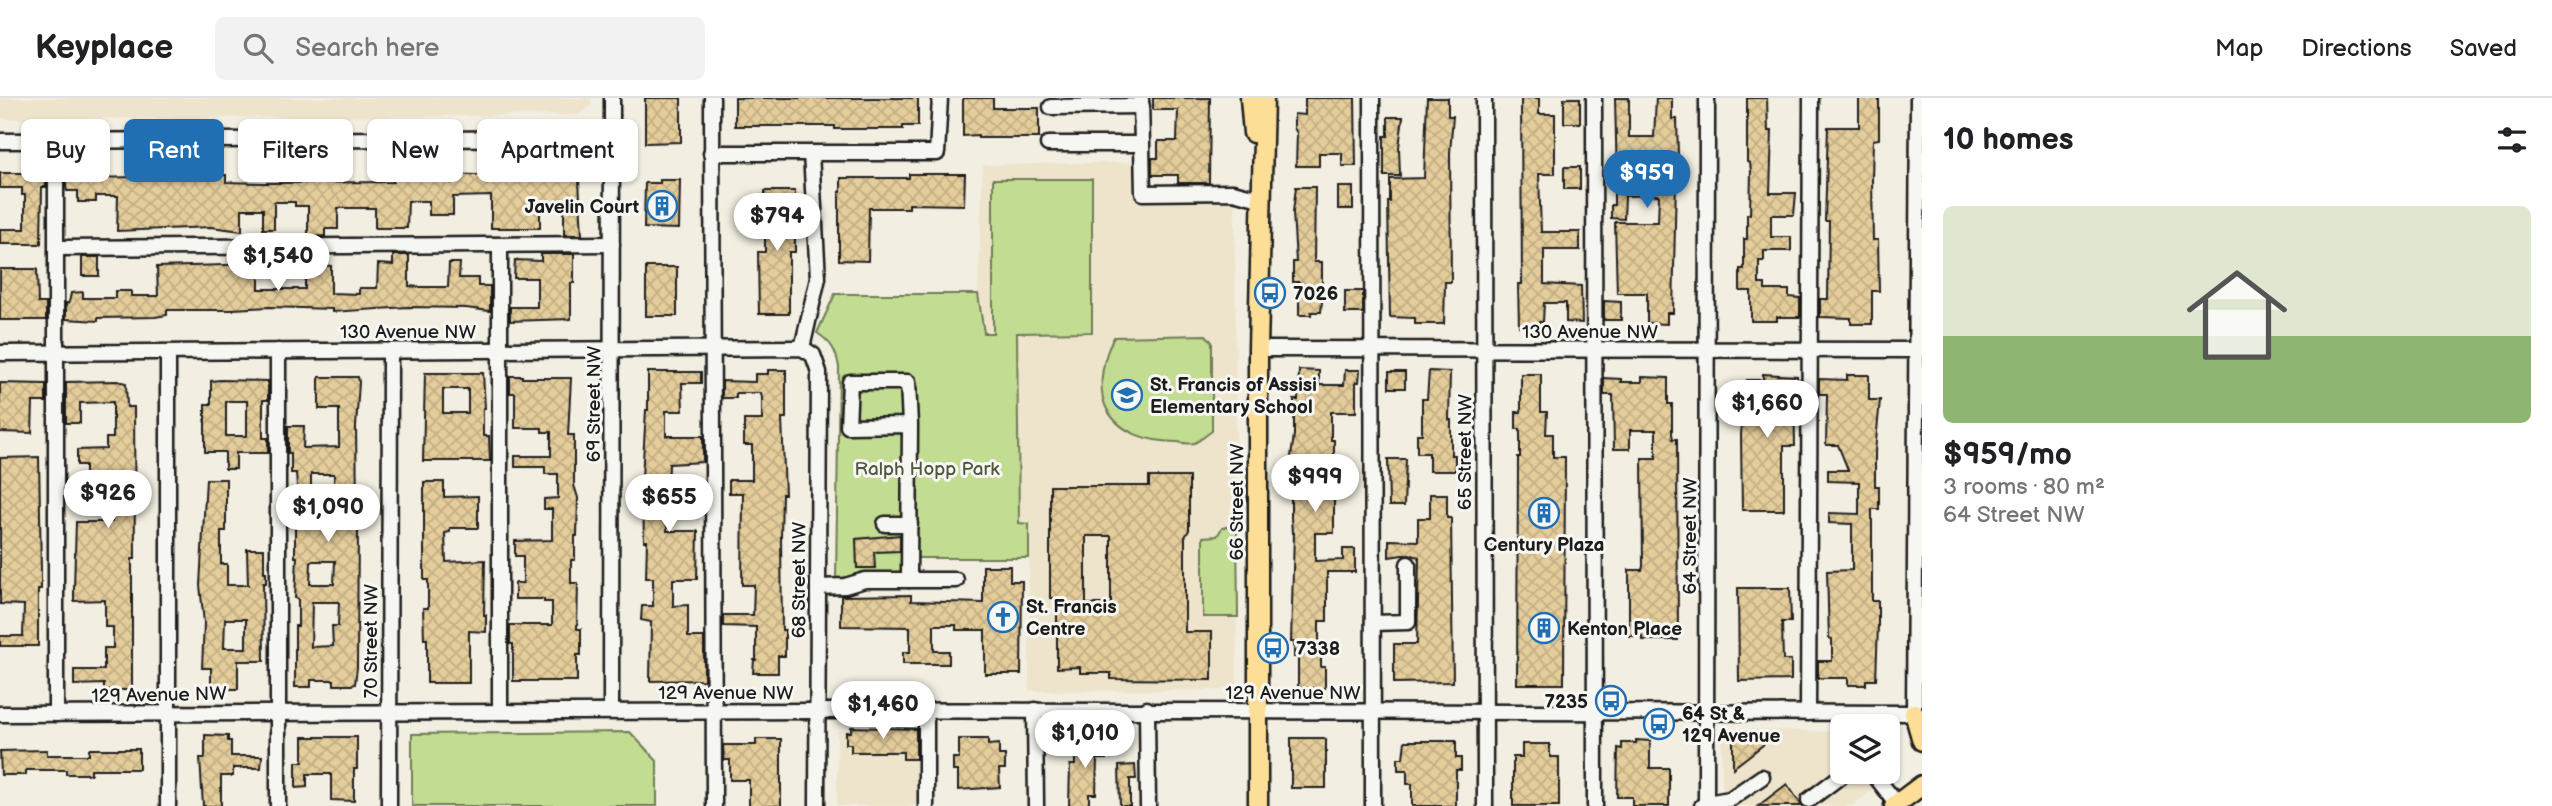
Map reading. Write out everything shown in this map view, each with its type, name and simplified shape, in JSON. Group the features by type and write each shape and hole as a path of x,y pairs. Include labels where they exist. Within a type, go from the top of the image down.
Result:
{"main road":[{"name":"66 Street NW","path":"1250,98 1260,199"},
{"name":"66 Street NW","path":"1258,806 1258,349 1264,98"},
{"path":"1919,712 1922,741"},
{"path":"1896,805 1922,783"}],"street":[{"name":"69 Street NW","path":"612,98 612,119"},
{"path":"712,98 714,806"},
{"path":"711,153 937,153 940,98"},
{"path":"1372,98 1373,806"},
{"name":"65 Street NW","path":"1484,98 1485,806"},
{"path":"1594,98 1595,806"},
{"name":"64 Street NW","path":"1705,805 1707,98"},
{"path":"1808,713 1811,98"},
{"path":"1917,98 1919,712"},
{"path":"1051,107 1142,102 1143,193 1233,192 1260,199"},
{"path":"110,141 477,139"},
{"path":"0,141 21,141"},
{"path":"1048,144 1141,144"},
{"name":"68 Street NW","path":"811,153 818,278 808,352 818,372 817,806"},
{"path":"56,714 57,182"},
{"name":"69 Street NW","path":"611,711 612,182"},
{"path":"58,248 612,244"},
{"path":"500,246 500,711"},
{"name":"130 Avenue NW","path":"0,353 612,349 808,352"},
{"name":"130 Avenue NW","path":"1258,349 1919,350"},
{"path":"278,351 278,806"},
{"name":"70 Street NW","path":"389,806 390,351"},
{"path":"168,352 168,806"},
{"path":"909,580 910,425 908,382 850,382 848,426 910,425"},
{"path":"885,524 910,524"},
{"path":"1373,623 1408,622 1408,564"},
{"path":"818,587 845,586 865,580 956,580"},
{"path":"1147,709 1148,806"},
{"name":"129 Avenue NW","path":"0,714 1147,709 1808,713 1830,716"},
{"path":"926,710 926,806"},
{"path":"1035,710 1036,806"},
{"name":"129 Avenue NW","path":"1900,714 1919,712"},
{"path":"1705,805 1730,799 1762,777"},
{"path":"1809,800 1830,784"},
{"path":"1881,784 1896,805"}],"shaded area":[{"path":"0,98 591,98 591,106 577,115 0,119"},
{"name":"St. Francis of Assisi Elementary School","path":"1138,162 1138,200 1235,199 1237,690 1029,691 1029,524 1019,523 1016,333 984,333 978,294 983,165"},
{"path":"1722,729 1830,732 1830,784 1880,784 1852,806 1722,806"},
{"path":"837,731 920,731 920,806 837,806"}],"green space":[{"name":"Ralph Hopp Park","path":"993,179 1092,179 1092,332 1017,333 1019,523 1029,524 1029,558 916,558 916,579 836,579 839,367 832,347 817,333 835,294 978,294 984,333 993,333"},
{"path":"1206,335 1212,342 1212,431 1192,443 1156,440 1126,429 1110,415 1103,397 1102,379 1107,352 1114,337"},
{"path":"1229,526 1237,529 1238,617 1203,617 1203,537 1217,536 1222,528"},
{"path":"630,732 657,761 657,806 412,806 412,734"}],"building":[{"path":"645,98 681,98 681,142 645,143"},
{"path":"735,98 918,98 918,126 903,126 903,129 835,129 835,126 735,126"},
{"path":"963,98 993,98 993,108 1039,108 1039,138 963,136"},
{"path":"1153,98 1210,98 1209,183 1178,183 1178,175 1152,175 1152,158 1158,158 1158,141 1177,141 1178,110 1153,110"},
{"path":"1305,98 1355,98 1356,166 1342,166 1342,153 1319,153 1319,166 1296,166 1297,133 1294,128 1294,114 1305,115"},
{"path":"1427,98 1448,98 1448,116 1453,116 1450,153 1451,282 1445,282 1444,324 1415,324 1415,318 1390,317 1390,179 1424,178"},
{"path":"1521,98 1539,98 1539,114 1555,114 1555,174 1539,174 1541,232 1580,232 1580,250 1544,250 1544,284 1581,286 1582,323 1566,322 1566,303 1544,303 1543,322 1539,322 1539,326 1519,326 1518,284 1522,284"},
{"path":"1564,98 1580,98 1580,123 1564,123"},
{"path":"1615,98 1629,98 1629,137 1654,137 1656,98 1672,98 1672,119 1677,119 1678,155 1672,155 1672,180 1676,180 1673,313 1667,313 1667,324 1647,323 1647,293 1617,293 1615,222 1658,222 1659,195 1625,196 1624,219 1611,218 1614,180 1617,180","holes":["1632,155 1656,155 1656,180 1632,180"]},
{"path":"1747,98 1767,98 1768,131 1772,131 1770,193 1796,193 1794,215 1771,215 1771,237 1791,237 1791,251 1764,251 1764,261 1759,261 1759,284 1765,284 1765,290 1789,290 1789,297 1800,298 1800,317 1777,317 1777,321 1751,321 1751,291 1740,291 1740,269 1744,269 1744,239 1747,239 1747,214 1750,214 1751,171 1750,163 1747,162"},
{"path":"1859,98 1879,98 1879,139 1873,140 1872,179 1873,240 1878,240 1879,291 1872,291 1872,324 1851,324 1851,318 1820,317 1820,299 1828,299 1829,221 1825,221 1828,127 1859,127"},
{"path":"1388,117 1403,117 1399,147 1400,176 1384,176 1384,136 1388,136"},
{"path":"1564,167 1580,167 1580,189 1564,189"},
{"path":"0,173 21,173 21,182 46,182 46,187 42,187 41,244 0,244 0,229 25,229 25,195 22,195 22,188 0,188"},
{"path":"909,174 965,174 964,205 909,204 909,208 869,208 868,261 839,260 841,178 909,178"},
{"path":"224,175 226,182 463,182 463,175 477,175 477,182 579,182 582,235 564,235 564,209 540,209 540,228 491,228 491,196 453,197 453,215 429,215 429,201 408,201 407,228 375,228 375,208 338,208 338,229 325,229 325,236 308,237 308,206 295,206 295,202 274,202 274,229 263,229 263,209 242,209 242,231 211,227 117,231 118,196 96,196 96,202 78,202 78,191 67,191 66,187 66,182 110,182 110,178 124,177 124,182 224,182"},
{"name":"Javelin Court","path":"660,180 680,180 679,229 644,228 645,183 660,183"},
{"path":"1296,187 1315,187 1314,262 1322,262 1322,301 1321,312 1311,312 1311,315 1299,315 1299,282 1293,282 1293,262 1296,262 1293,212"},
{"path":"1338,187 1353,187 1353,209 1338,209"},
{"path":"765,191 795,191 795,252 789,252 789,314 759,314 758,252 765,252"},
{"path":"541,254 574,254 571,319 510,321 510,307 537,307 537,278 514,278 515,260 541,261"},
{"path":"393,255 409,255 409,286 448,287 449,263 460,263 459,278 478,278 478,286 490,286 490,311 408,307 332,312 332,309 270,307 167,310 167,315 155,317 98,318 98,321 66,319 66,303 69,303 71,293 83,292 83,298 115,298 115,291 131,291 131,296 158,296 157,267 259,264 259,289 305,289 305,264 331,266 331,293 359,294 359,288 377,288 378,264 393,265"},
{"path":"82,257 99,257 99,276 82,276"},
{"path":"646,267 677,267 677,316 646,316"},
{"path":"0,269 37,269 38,303 46,303 46,320 0,320"},
{"path":"1345,291 1363,291 1363,313 1345,313"},
{"path":"1604,301 1621,302 1621,320 1604,320"},
{"path":"768,370 786,370 786,418 782,418 785,494 782,494 781,536 782,630 785,630 785,656 778,656 778,673 753,673 756,660 756,627 723,626 723,615 753,615 754,585 742,585 743,493 729,493 729,480 752,480 752,445 744,445 744,420 762,420 762,398 761,393 736,393 736,398 722,398 722,381 755,382 755,374 768,374"},
{"path":"1299,370 1319,371 1319,385 1344,385 1345,370 1360,370 1359,382 1356,382 1356,412 1331,412 1331,440 1334,440 1334,533 1315,533 1315,561 1343,560 1343,549 1355,549 1355,572 1327,572 1327,621 1319,621 1319,647 1321,667 1325,667 1325,688 1298,688 1298,657 1294,657 1294,642 1291,642 1294,533 1291,517 1291,457 1294,400 1298,400"},
{"path":"1429,371 1450,372 1449,420 1451,455 1455,455 1455,471 1429,471 1429,453 1417,453 1417,434 1422,434 1422,399 1427,399"},
{"path":"648,372 701,372 701,383 682,383 683,411 666,411 666,436 703,436 703,462 669,464 667,531 698,531 697,579 673,579 673,606 688,605 688,637 704,637 704,680 650,681 651,622 641,620 642,606 653,606 653,578 646,578 647,541 644,541 641,495 648,410"},
{"path":"1389,372 1405,372 1405,388 1389,388"},
{"path":"425,373 483,373 483,436 489,436 490,461 423,461","holes":["443,389 468,389 468,413 443,413"]},
{"path":"1521,374 1541,374 1541,412 1547,412 1546,434 1553,434 1553,457 1565,457 1564,684 1517,684 1520,429 1516,429 1516,412 1521,412"},
{"path":"1763,374 1797,376 1797,379 1800,379 1800,390 1794,390 1795,446 1784,446 1784,510 1742,510 1741,435 1744,392 1747,392 1747,380 1763,380"},
{"path":"1847,375 1869,375 1869,400 1880,400 1875,452 1875,486 1879,486 1879,509 1872,509 1872,601 1878,601 1876,680 1866,680 1866,685 1848,685 1848,678 1818,678 1818,661 1832,661 1827,571 1852,570 1852,524 1829,523 1829,513 1859,514 1859,482 1828,481 1828,470 1848,470 1838,445 1826,445 1827,394 1819,394 1819,379 1847,380"},
{"path":"510,376 571,378 568,435 574,435 574,485 578,498 577,536 575,560 571,560 571,583 578,583 577,629 581,629 577,681 513,681 510,625 552,625 552,602 544,602 544,599 515,599 515,583 523,583 523,556 515,556 515,541 552,540 552,509 544,509 544,499 558,498 558,474 545,474 545,467 515,467 515,456 551,456 551,432 542,432 542,428 515,428 515,393 510,393"},
{"path":"319,377 358,377 357,504 360,504 360,527 357,667 355,684 352,685 334,685 334,680 311,680 311,687 295,687 295,626 298,626 298,599 295,598 297,486 296,473 291,473 291,453 288,453 288,426 304,426 303,448 339,447 339,409 319,409","holes":["311,474 334,474 334,498 311,498","311,561 335,561 334,584 310,584","312,602 339,602 338,626 332,626 333,646 311,647"]},
{"path":"1642,377 1668,378 1668,404 1672,404 1672,434 1673,439 1677,439 1678,640 1642,640 1642,636 1629,636 1629,570 1642,570 1643,566 1642,458 1656,458 1656,430 1630,430 1630,449 1614,449 1613,395 1604,395 1604,378 1621,379 1621,382 1642,382"},
{"path":"211,381 268,381 268,400 263,400 263,438 268,438 268,453 236,453 236,469 225,469 225,452 205,452 205,404 211,404","holes":["226,401 247,401 247,436 226,436"]},
{"path":"66,382 126,383 127,407 134,407 132,690 104,690 104,684 74,685 74,670 104,670 104,648 113,648 113,627 105,627 105,600 74,601 74,588 76,522 112,522 112,497 85,497 85,465 77,465 77,450 106,449 106,438 113,438 113,402 80,403 80,423 66,423"},
{"path":"0,383 46,384 46,402 33,402 32,433 0,432"},
{"path":"39,457 41,589 38,589 38,646 0,646 0,636 23,636 24,605 0,604 0,458"},
{"path":"1388,459 1406,459 1404,506 1389,506"},
{"path":"1149,477 1189,477 1189,530 1185,537 1185,632 1212,632 1212,680 1111,679 1111,673 1080,673 1080,667 1057,668 1057,598 1050,598 1050,486 1149,486","holes":["1086,536 1111,536 1111,604 1086,604"]},
{"path":"206,479 226,479 226,531 221,531 221,564 227,564 227,585 248,585 247,549 264,549 266,572 266,583 263,583 264,661 238,661 238,689 211,689 211,668 202,668 204,623 200,585","holes":["225,619 246,619 246,648 224,648"]},
{"path":"424,482 444,482 444,497 478,496 478,528 450,528 450,532 445,533 446,562 485,560 486,632 469,631 469,683 427,683 427,639 424,639 423,608 428,608 428,580 424,580"},
{"path":"1430,494 1447,494 1447,518 1451,518 1453,682 1394,683 1394,644 1417,644 1419,557 1409,554 1389,557 1389,540 1418,541 1418,518 1430,518"},
{"path":"900,535 900,551 874,552 875,568 857,568 856,539"},
{"path":"983,566 1010,566 1010,581 1022,581 1021,674 985,674 985,630 956,630 956,625 934,625 934,651 949,651 949,664 903,664 903,652 910,652 910,627 841,626 841,596 911,595 911,601 983,603"},
{"path":"1738,588 1790,588 1791,622 1782,622 1783,660 1791,660 1791,680 1739,681"},
{"path":"851,727 916,729 916,759 903,759 903,752 851,752 851,744 846,744 846,732 851,732"},
{"path":"205,735 228,736 228,741 231,741 231,756 262,756 261,768 233,768 233,776 221,776 221,806 203,806 200,758 205,758"},
{"path":"1733,735 1776,735 1733,768"},
{"path":"303,737 357,737 354,801 331,800 331,774 307,774 307,787 296,788 296,762 303,762"},
{"path":"1077,738 1106,738 1106,759 1097,759 1096,794 1089,794 1089,806 1069,806 1070,765 1075,765"},
{"path":"1291,738 1326,740 1326,788 1291,788"},
{"path":"756,739 781,739 781,806 749,806 749,780 730,780 730,760 724,760 723,745 756,745"},
{"path":"959,739 988,739 988,745 999,744 999,755 1005,755 1005,769 999,769 1000,787 958,790 958,771 953,771 953,758 959,758"},
{"path":"1636,740 1650,741 1650,768 1669,768 1669,806 1632,806 1632,797 1617,797 1618,748 1622,749 1622,743 1636,743"},
{"path":"1405,741 1456,741 1456,758 1461,758 1461,770 1456,770 1456,806 1412,806 1412,784 1407,784 1407,770 1398,770 1398,758 1403,758"},
{"path":"1522,744 1550,744 1550,757 1559,757 1559,806 1513,806 1513,757 1522,757"},
{"path":"89,749 139,749 139,769 91,769 91,774 66,774 66,770 26,770 26,775 1,775 0,751 47,750 47,755 89,755"},
{"path":"1135,765 1136,779 1130,779 1130,806 1120,806 1119,766"},
{"path":"1787,784 1802,806 1758,806"}],"place":[{"name":"Javelin Court","path":"662,206"},
{"name":"7026","path":"1270,293"},
{"name":"St. Francis of Assisi Elementary School","path":"1127,395"},
{"name":"Century Plaza","path":"1544,513"},
{"name":"St. Francis Centre","path":"1003,617"},
{"name":"Kenton Place","path":"1544,628"},
{"name":"7338","path":"1273,648"},
{"name":"7235","path":"1611,701"},
{"name":"64 St & 129 Avenue","path":"1659,724"}]}
